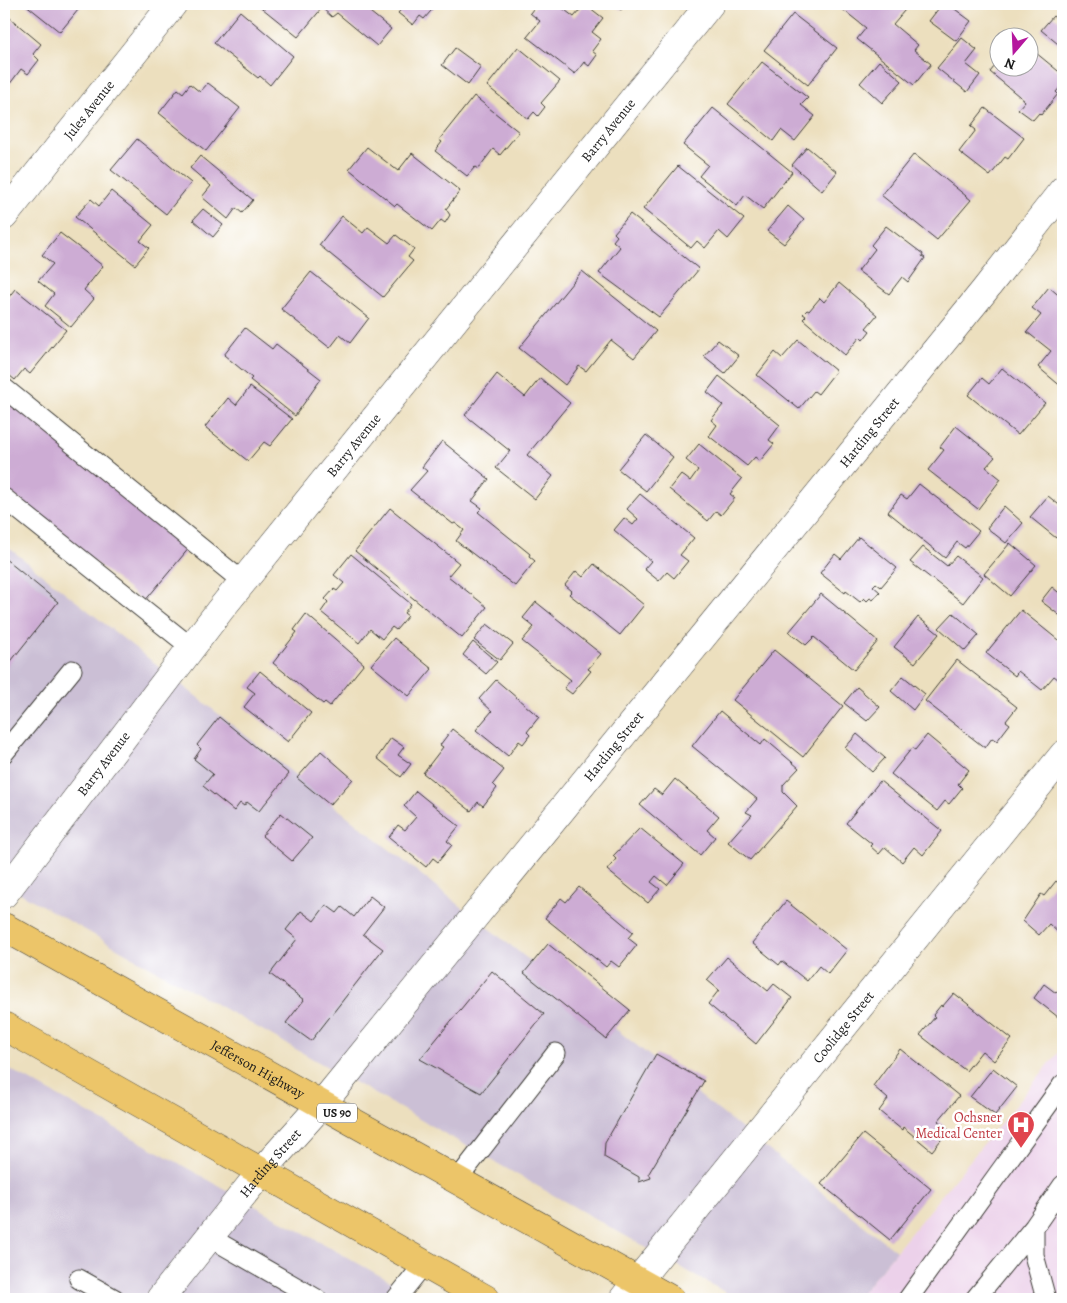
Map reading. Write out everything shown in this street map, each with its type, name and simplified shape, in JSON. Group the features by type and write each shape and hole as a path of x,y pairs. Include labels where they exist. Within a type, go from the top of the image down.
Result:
{"main road":[{"name":"Jefferson Highway","path":"4,927 458,1179 631,1290 670,1299"},
{"path":"4,1026 486,1299"}],"street":[{"name":"Jules Avenue","path":"4,216 173,4"},
{"name":"Barry Avenue","path":"4,894 242,582 710,4"},
{"name":"Harding Street","path":"160,1299 261,1172 322,1104 971,306 1058,207"},
{"name":"Coolidge Street","path":"631,1290 1063,755"}],"lane":[{"path":"4,388 242,582"},
{"path":"4,498 192,648"},
{"path":"4,753 72,670"},
{"path":"458,1179 556,1054"},
{"path":"908,1299 1063,1084"},
{"path":"975,1299 1034,1226 1063,1185"},
{"path":"1034,1226 1034,1255 1046,1299"},
{"path":"209,1237 317,1299"},
{"path":"396,1299 424,1264"},
{"path":"79,1279 115,1299"}],"shaded area":[{"path":"4,544 896,1251 857,1299 737,1299 4,884"},
{"name":"Ochsner Medical Center","path":"1063,1047 1063,1299 857,1299 896,1251"},
{"path":"4,1066 422,1299 4,1299"}],"building":[{"path":"25,4 83,4 60,32"},
{"path":"257,4 360,4 391,29 377,46 337,13 332,17 322,8 298,37"},
{"path":"406,4 437,4 424,19 420,16 413,25 398,13"},
{"path":"537,4 557,4 574,17 585,4 603,18 592,32 601,39 592,51 597,55 589,66 584,62 575,74 527,37 540,21 530,13"},
{"path":"601,4 611,4 607,9"},
{"path":"613,4 626,4 621,10"},
{"path":"836,4 910,4 893,24 918,45 914,50 931,64 914,85 857,39 866,28"},
{"path":"942,4 948,4 971,21 956,41 929,21"},
{"path":"240,11 293,56 270,85 260,76 258,78 214,43"},
{"path":"4,13 41,44 33,54 39,60 28,74 21,69 9,85 4,80"},
{"path":"793,14 837,48 808,85 764,50"},
{"path":"1053,16 1062,22 1063,20 1063,48 1041,30"},
{"path":"962,38 977,50 966,64 980,75 967,92 937,68"},
{"path":"518,47 560,81 541,103 545,107 538,116 534,112 528,119 487,86"},
{"path":"455,48 481,67 468,85 442,65"},
{"path":"1040,56 1063,75 1063,84 1056,92 1058,94 1041,115 1039,113 1033,120 1018,109 1025,101 997,78 1040,78"},
{"path":"879,61 902,81 882,103 860,83"},
{"path":"762,62 808,98 801,105 815,116 795,141 781,130 773,141 728,104"},
{"path":"208,83 240,108 206,151 159,113 178,89 183,93 190,84 200,92"},
{"path":"474,96 519,132 500,155 493,149 478,169 475,167 467,176 435,151 442,142 439,140"},
{"path":"713,108 792,172 763,209 745,195 737,206 699,176 708,165 683,145"},
{"path":"985,108 1024,138 1008,159 1005,157 990,176 959,152 976,130 971,126"},
{"path":"137,139 191,183 166,214 111,170"},
{"path":"367,147 398,171 412,153 460,191 446,209 450,215 445,223 441,220 432,231 397,204 395,206 349,169"},
{"path":"807,147 837,172 822,191 792,165"},
{"path":"914,154 971,200 937,240 881,195"},
{"path":"200,156 253,200 242,213 236,208 228,219 202,197 211,186 190,168"},
{"path":"678,166 744,219 728,239 719,231 705,248 697,241 691,248 643,209"},
{"path":"111,191 153,225 140,241 149,248 135,265 75,217 91,199 99,206"},
{"path":"788,206 804,220 784,244 767,231"},
{"path":"203,209 223,225 213,237 193,220"},
{"path":"630,214 699,269 659,317 599,273 620,247 613,241 617,236 614,233"},
{"path":"342,216 363,233 368,227 389,243 396,235 414,249 408,257 413,261 383,297 319,245"},
{"path":"886,226 923,254 922,256 925,258 908,282 902,277 889,294 858,271 875,249 871,245"},
{"path":"60,233 103,266 84,290 94,299 71,327 45,306 54,294 38,281 53,264 42,255"},
{"path":"582,271 656,331 634,358 611,340 586,371 579,366 565,385 519,348"},
{"path":"311,272 369,318 350,343 340,335 330,348 281,309"},
{"path":"839,283 877,315 866,328 870,331 863,340 860,337 845,355 803,319 806,316 803,314 807,310 809,311 820,298 824,302"},
{"path":"1049,287 1063,299 1063,388 1038,367 1051,351 1027,332 1041,315 1032,308"},
{"path":"15,289 66,330 30,374 24,369 15,380 4,371 4,303"},
{"path":"245,328 272,349 276,344 321,379 295,416 250,380 252,378 224,355"},
{"path":"718,340 739,356 725,373 704,356"},
{"path":"798,340 836,371 818,394 814,391 799,409 757,375 775,352 782,358"},
{"path":"1002,368 1045,403 1018,435 968,395 982,378 989,384"},
{"path":"497,374 525,397 540,378 570,403 527,455 553,476 535,499 496,468 510,451 465,415"},
{"path":"719,376 780,425 769,440 774,444 760,461 755,457 747,466 709,436 717,425 711,420 723,405 707,392"},
{"path":"250,387 292,419 270,446 264,442 248,461 205,427 228,398 236,405"},
{"path":"4,396 190,547 144,602 4,488"},
{"path":"956,426 995,457 986,467 1001,479 978,509 928,470 944,450 940,447"},
{"path":"646,435 673,457 646,491 618,469"},
{"path":"442,441 489,479 472,501 482,508 478,512 530,554 529,556 535,561 515,586 456,541 464,530 455,523 453,524 410,490 427,471 422,467"},
{"path":"699,444 742,479 730,494 735,498 721,515 716,511 708,521 669,489 681,474 690,481 698,470 686,460"},
{"path":"919,484 979,531 965,548 957,542 945,558 888,512 901,495 907,499"},
{"path":"640,494 694,538 680,555 688,561 674,578 667,572 659,581 644,569 651,561 614,530 624,518 633,525 638,519 627,509"},
{"path":"1048,496 1063,508 1063,529 1056,538 1030,517"},
{"path":"1004,506 1023,523 1006,543 987,528"},
{"path":"390,508 459,563 448,576 487,607 462,638 355,551"},
{"path":"859,537 897,568 881,587 876,583 873,586 880,592 873,600 870,598 867,601 864,598 860,602 846,591 845,593 820,573 835,554 841,559"},
{"path":"1010,543 1036,565 1010,596 984,574"},
{"path":"923,547 947,566 956,556 983,577 963,603 910,562"},
{"path":"351,554 411,604 404,613 408,616 396,630 392,627 382,639 370,629 359,643 321,612 328,602 325,599 334,589 337,591 344,583 334,575"},
{"path":"4,558 58,602 4,670"},
{"path":"594,564 644,605 620,635 569,594 572,591 565,585 576,571 583,577"},
{"path":"1052,587 1063,596 1063,618 1041,601"},
{"path":"821,594 878,641 854,670 814,637 806,645 789,632"},
{"path":"536,602 601,654 588,669 591,671 572,694 564,688 571,680 522,641 534,627 523,618"},
{"path":"1021,610 1063,644 1063,683 1054,676 1042,690 1018,671 1015,676 986,653"},
{"path":"953,613 979,635 965,651 939,628"},
{"path":"306,614 364,664 330,706 325,702 323,704 273,663 297,632 294,630"},
{"path":"918,617 939,634 915,663 894,647"},
{"path":"487,624 513,644 500,660 474,640"},
{"path":"394,638 432,669 409,696 371,665"},
{"path":"473,642 497,662 486,674 463,655"},
{"path":"774,650 843,706 803,757 733,700"},
{"path":"957,660 1017,707 1006,721 1010,724 997,741 992,738 985,748 925,701"},
{"path":"260,671 311,713 288,742 244,707 255,693 247,687"},
{"path":"903,676 925,694 913,710 891,691"},
{"path":"496,680 539,717 527,732 530,735 523,744 519,741 508,756 476,730 492,711 479,699"},
{"path":"857,687 880,707 867,721 844,703"},
{"path":"720,711 761,745 765,739 799,768 783,785 783,792 797,806 750,860 728,842 752,815 746,812 757,799 692,746"},
{"path":"219,717 289,774 259,811 247,802 244,806 240,803 234,811 203,786 213,774 194,759 201,749 197,745"},
{"path":"452,729 504,770 493,784 497,788 483,806 478,802 471,811 423,773 443,747 440,745"},
{"path":"857,734 885,758 872,772 845,748"},
{"path":"927,735 969,770 958,784 962,788 949,804 945,801 937,811 891,774 912,748 915,750"},
{"path":"391,738 404,747 398,755 411,764 401,777 377,758"},
{"path":"321,751 353,779 330,805 297,778"},
{"path":"675,779 719,816 707,830 715,837 700,855 640,805 654,789 662,795"},
{"path":"880,781 942,831 923,855 914,847 902,862 885,847 879,854 870,846 872,844 846,823"},
{"path":"416,791 459,826 447,841 452,845 438,862 433,858 426,867 389,837 398,825 405,830 416,817 404,806"},
{"path":"281,813 312,838 292,861 262,836"},
{"path":"640,828 684,864 667,885 656,876 651,882 660,889 648,903 607,870 616,859 613,856"},
{"path":"1056,881 1063,887 1063,937 1049,924 1039,935 1023,921 1041,894 1044,896"},
{"path":"579,887 633,932 628,938 637,945 619,967 611,961 606,967 545,918 561,898 566,902"},
{"path":"370,896 384,907 363,934 383,949 311,1041 286,1023 304,1000 270,974 297,939 286,930 301,911 314,921 326,905 337,913 342,907 354,917"},
{"path":"786,901 847,950 828,974 819,966 807,981 782,961 779,965 752,943"},
{"path":"548,944 630,1010 606,1039 524,973"},
{"path":"727,957 768,991 774,984 792,998 756,1044 708,1004 719,990 707,980"},
{"path":"492,971 544,1014 481,1093 420,1059"},
{"path":"1044,984 1056,993 1063,984 1063,1021 1034,998"},
{"path":"954,993 1012,1039 994,1061 982,1051 966,1071 920,1035 935,1017 933,1015 941,1005 942,1007"},
{"path":"900,1049 959,1096 938,1121 949,1130 932,1151 903,1127 902,1130 879,1111 888,1099 873,1086"},
{"path":"656,1054 704,1081 649,1173 651,1178 639,1182 639,1177 604,1157 605,1143"},
{"path":"993,1068 1017,1087 995,1115 970,1097"},
{"path":"863,1134 931,1189 890,1240 821,1184"}],"place":[{"name":"Ochsner Medical Center","path":"1021,1149"}]}
